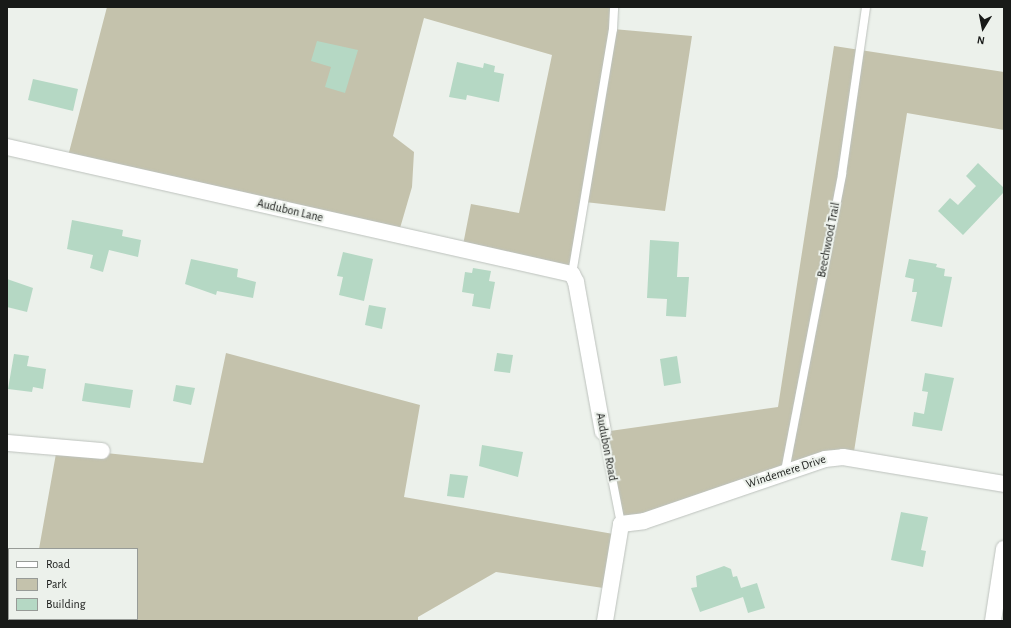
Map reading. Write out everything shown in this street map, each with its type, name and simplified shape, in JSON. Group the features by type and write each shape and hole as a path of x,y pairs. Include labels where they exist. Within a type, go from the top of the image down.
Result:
{"street":[{"name":"Audubon Lane","path":"7,147 572,274"},
{"name":"Audubon Road","path":"572,274 603,432"},
{"path":"7,443 102,451"},
{"name":"Windemere Drive","path":"621,524 644,521 785,471 825,459 843,457 1004,484"},
{"name":"Audubon Road","path":"605,621 621,524"},
{"path":"993,621 1004,549"}],"lane":[{"path":"572,274 610,44 614,7"},
{"name":"Beechwood Trail","path":"785,471 842,174 866,7"},
{"name":"Audubon Road","path":"603,432 621,524"}],"green space":[{"path":"107,7 614,7 613,29 692,36 665,211 585,202 572,274 462,250 471,204 519,213 552,55 424,18 393,136 414,152 412,187 398,235 67,160"},
{"path":"834,46 1004,72 1004,130 907,113 853,458 621,524 603,432 778,407"},
{"path":"226,353 420,405 404,497 619,535 610,589 496,572 418,617 418,621 27,621 138,620 138,548 39,548 57,448 203,463"}],"building":[{"path":"317,41 358,50 345,93 325,87 331,67 311,61"},
{"path":"457,62 483,68 484,63 495,66 494,72 504,74 499,102 467,95 466,100 449,97"},
{"path":"33,79 78,89 73,111 28,100"},
{"path":"978,163 1004,188 1004,192 963,235 938,211 950,198 958,205 976,186 966,176"},
{"path":"72,220 123,230 122,236 141,240 138,257 109,250 103,272 90,268 93,255 67,249"},
{"path":"650,240 679,242 677,277 689,277 686,317 666,316 667,299 647,298"},
{"path":"343,252 373,259 364,301 339,295 343,277 337,276"},
{"path":"191,259 238,269 237,277 256,282 253,298 217,291 216,295 185,284"},
{"path":"909,259 937,264 936,267 945,269 944,276 952,277 942,327 911,321 917,292 912,292 914,279 905,277"},
{"path":"473,268 491,271 489,281 495,282 490,309 472,306 474,294 462,292 465,272 472,273"},
{"path":"7,279 33,288 27,312 7,307"},
{"path":"369,305 386,308 382,329 365,325"},
{"path":"497,353 513,355 510,373 494,371"},
{"path":"14,354 29,356 27,366 46,369 43,389 33,387 32,392 8,389"},
{"path":"677,356 681,383 664,386 660,359"},
{"path":"925,373 954,378 942,431 912,426 914,412 924,414 928,392 922,391"},
{"path":"85,383 133,390 130,408 82,401"},
{"path":"176,385 195,388 191,405 173,401"},
{"path":"482,445 523,452 518,477 479,466"},
{"path":"450,474 468,476 464,498 447,496"},
{"path":"901,512 928,517 921,550 926,551 923,567 891,560"},
{"path":"724,566 731,569 733,577 737,576 741,588 757,583 765,608 748,613 743,597 700,612 691,588 697,587 696,576"}]}
